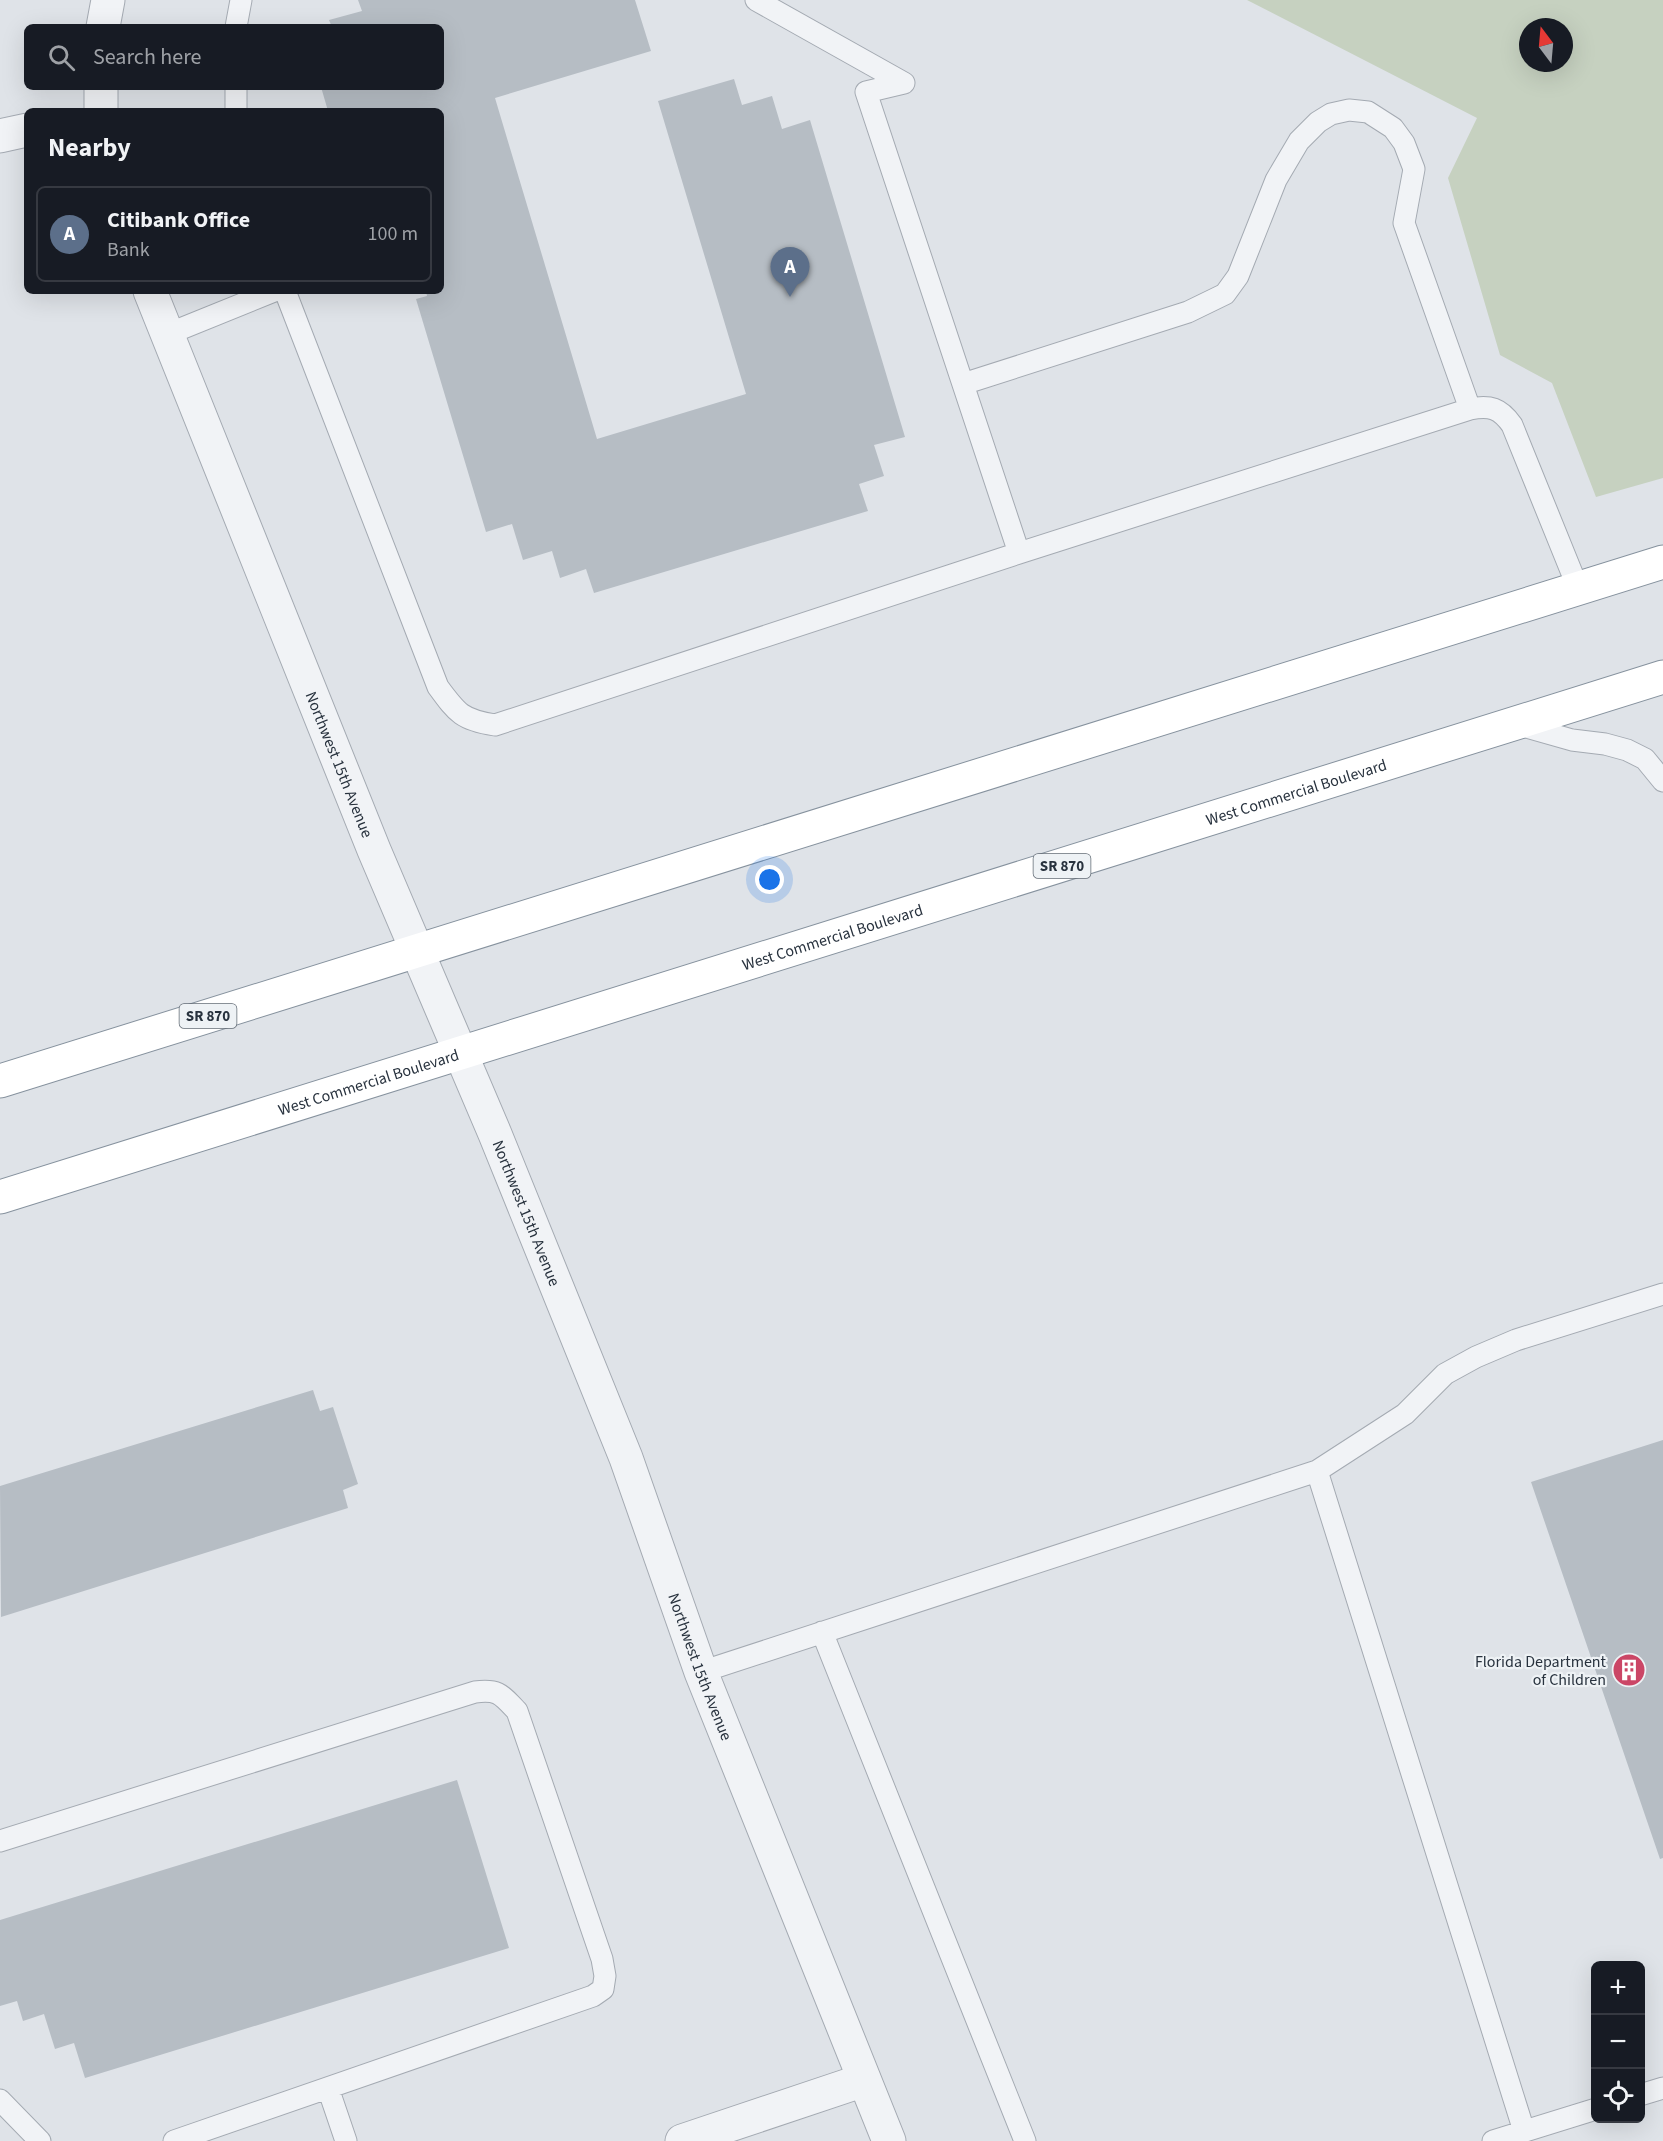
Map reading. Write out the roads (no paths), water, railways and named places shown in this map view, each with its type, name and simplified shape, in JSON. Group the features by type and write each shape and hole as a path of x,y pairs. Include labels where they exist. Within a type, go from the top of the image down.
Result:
{"highway":[{"name":"SR 870","path":"0,1081 1663,562"},
{"name":"West Commercial Boulevard","path":"0,1197 1663,677"}],"street":[{"path":"104,24 108,0"},
{"path":"101,90 101,108"},
{"path":"0,136 24,130"},
{"name":"Northwest 15th Avenue","path":"151,294 374,850 626,1458 701,1672 889,2141"},
{"path":"682,2141 864,2080"}],"lane":[{"path":"237,24 241,0"},
{"path":"756,0 904,83 866,92 1019,553"},
{"path":"236,90 236,108"},
{"path":"963,384 1188,312 1225,294 1239,276 1276,180 1299,141 1318,122 1331,114 1349,110 1368,112 1393,128 1404,143 1414,169 1404,223 1470,409"},
{"path":"168,334 267,294"},
{"path":"286,294 438,687 454,710 472,722 495,725 1019,553 1484,406 1504,414 1512,425 1578,588"},
{"path":"1516,723 1572,740 1605,744 1627,750 1645,759 1663,781"},
{"path":"701,1672 1317,1471 1405,1414 1445,1374 1476,1357 1516,1340 1663,1294"},
{"path":"1317,1471 1509,2137 1591,2111"},
{"path":"822,1632 1025,2141"},
{"path":"0,1841 474,1692 490,1690 503,1697 517,1711 602,1959 605,1976 603,1989 593,1996 174,2141"},
{"path":"328,2088 346,2141"},
{"path":"1645,2094 1663,2088"},
{"path":"0,2100 40,2141"}],"place":[{"name":"Citibank Office","path":"790,297"},
{"name":"Florida Department of Children","path":"1629,1670"}]}
